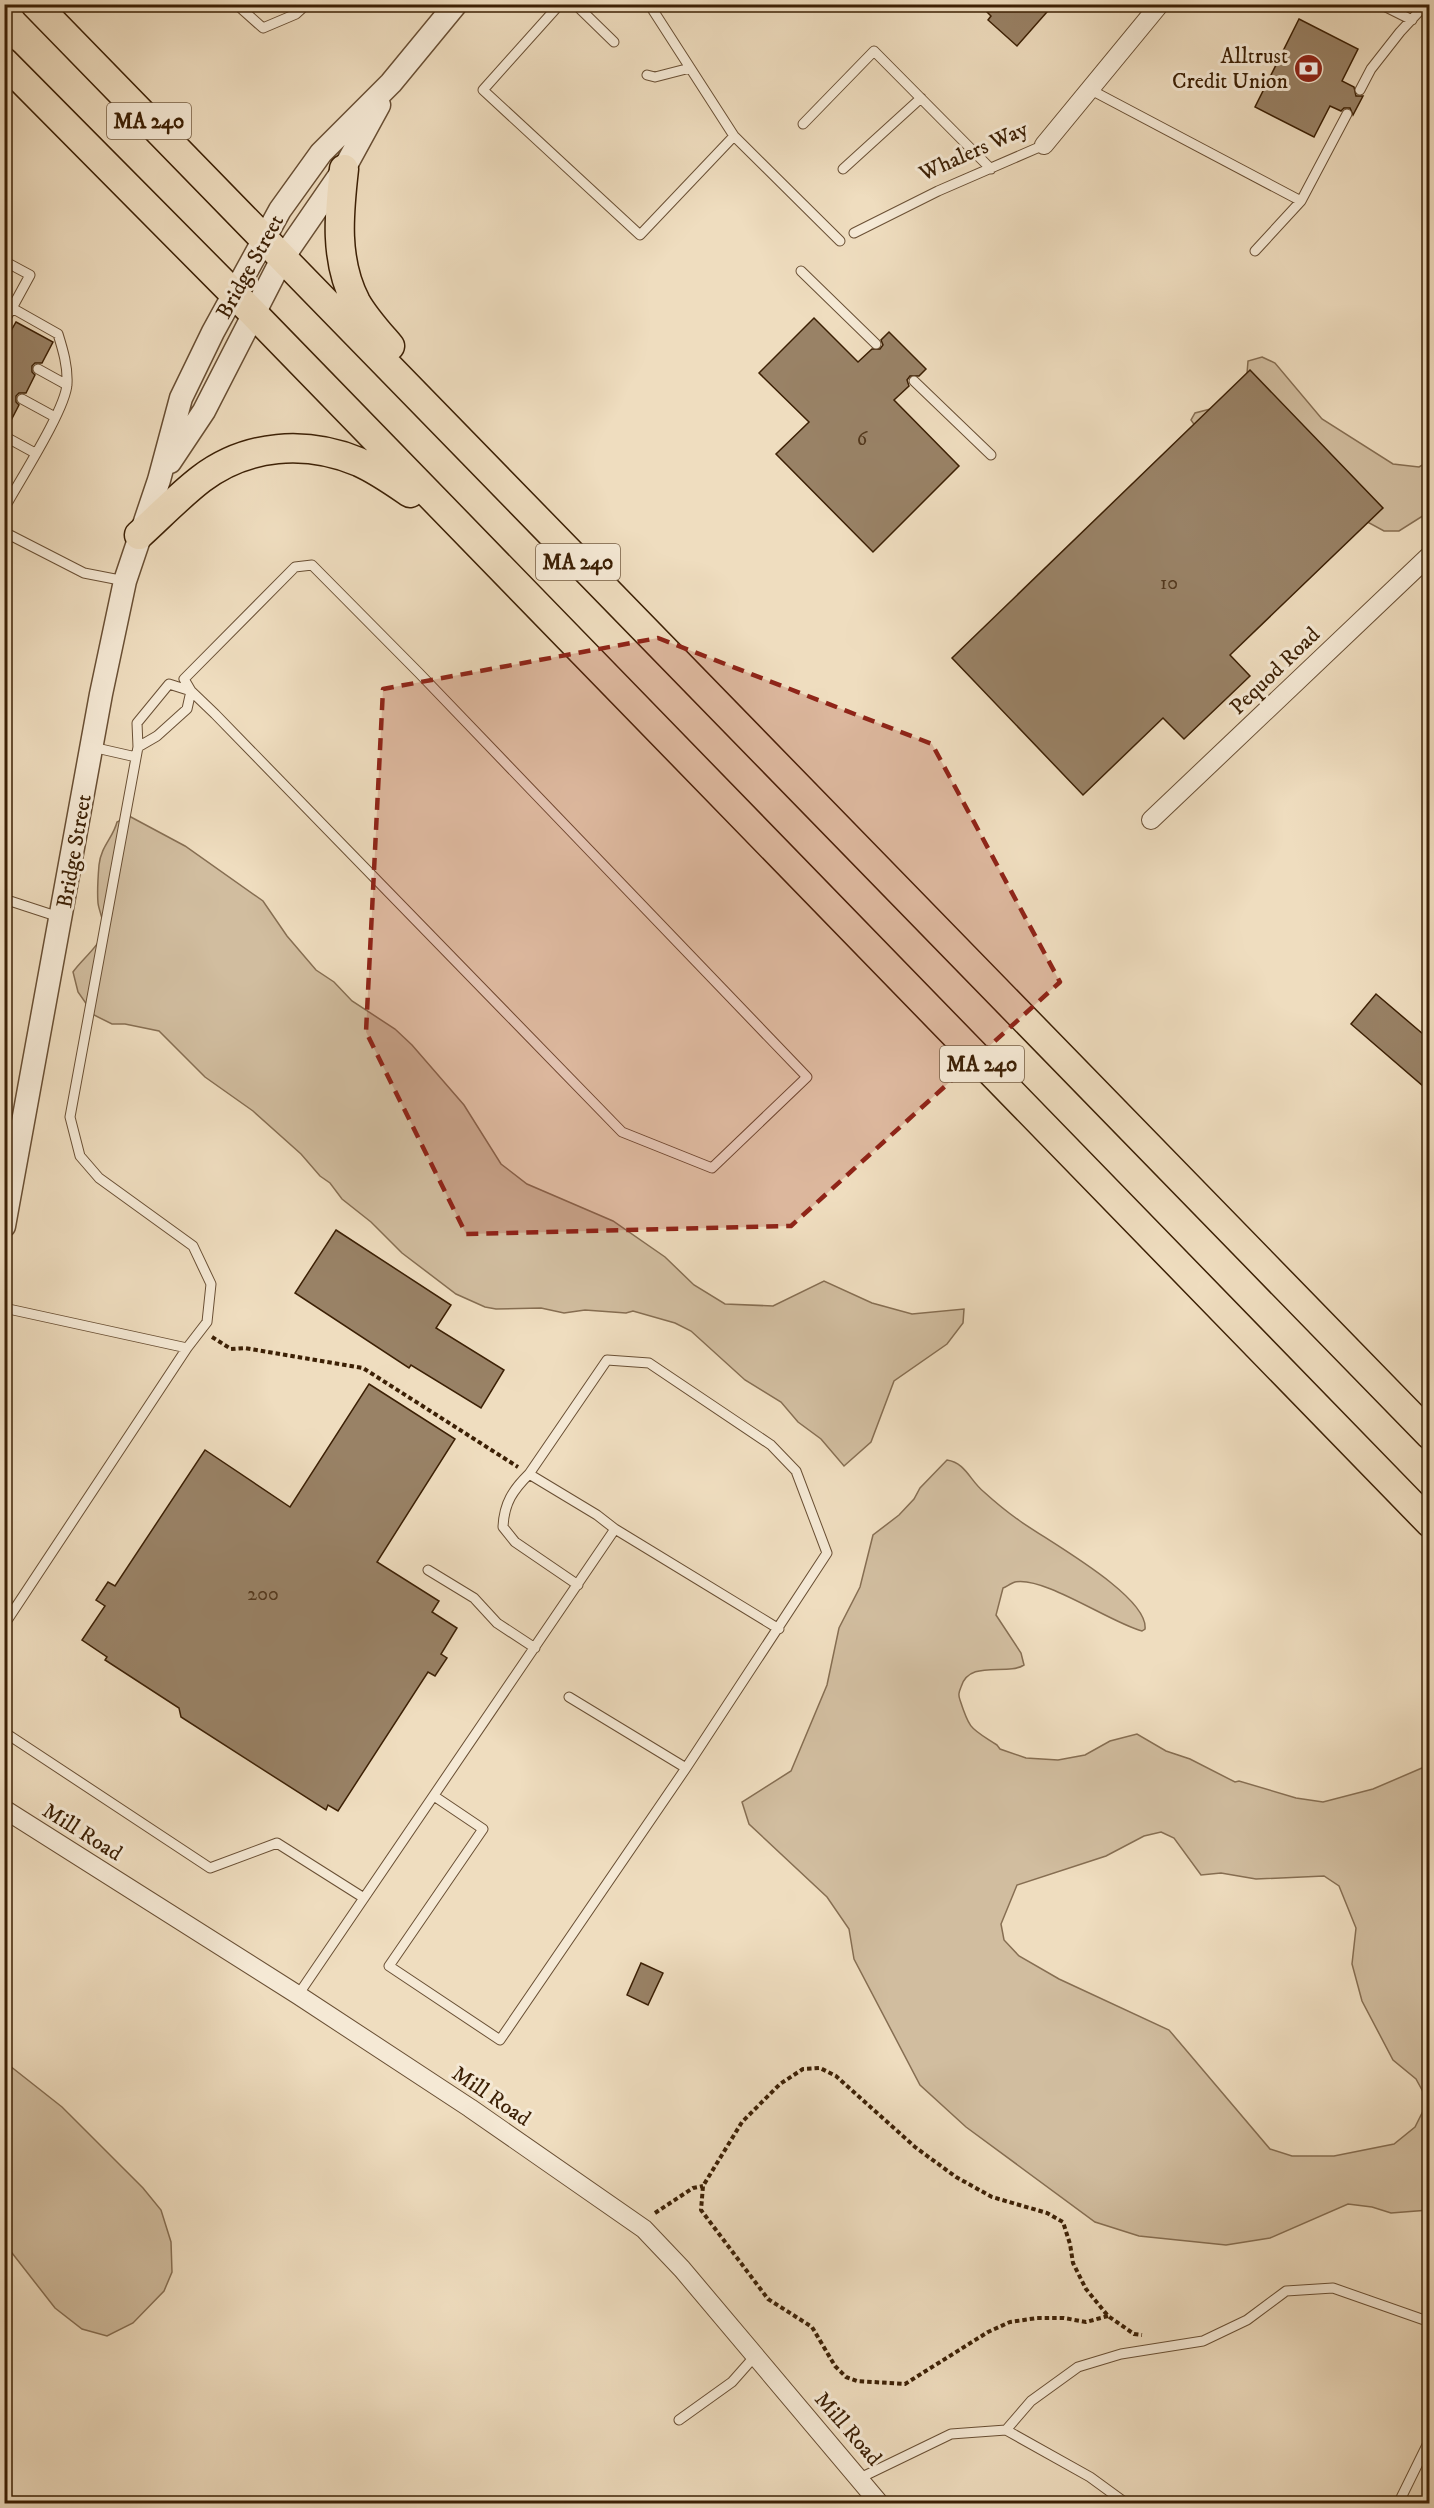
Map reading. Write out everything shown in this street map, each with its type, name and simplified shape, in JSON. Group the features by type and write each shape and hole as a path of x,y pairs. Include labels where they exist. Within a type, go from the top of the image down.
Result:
{"highway":[{"name":"MA 240","path":"35,4 1430,1435"},
{"name":"MA 240","path":"4,62 243,304 1430,1523"},
{"path":"344,169 340,220 341,255 347,280 356,302 505,487"},
{"path":"139,535 185,492 222,466 265,450 288,448 325,451 360,463 452,520"}],"street":[{"name":"Bridge Street","path":"272,249 280,210 321,153 391,83 456,4"},
{"name":"Whalers Way","path":"1044,145 1160,4"},
{"name":"Bridge Street","path":"4,1226 92,747 125,581 159,480 181,398 243,304 272,249 344,169 391,83"},
{"name":"Pequod Road","path":"1151,819 1430,555"},
{"name":"Mill Road","path":"4,1809 298,1995 470,2108 644,2229 682,2268 880,2504"}],"lane":[{"path":"236,4 263,28 296,14 307,4"},
{"path":"560,4 483,90 640,235 734,136"},
{"path":"575,4 614,42"},
{"path":"649,4 734,136 840,242"},
{"path":"1380,4 1412,20"},
{"path":"1360,90 1371,69 1426,4"},
{"path":"803,124 874,51 991,169"},
{"path":"647,75 655,76 690,68"},
{"path":"1091,90 1300,201"},
{"path":"843,169 921,98"},
{"path":"1255,251 1300,201 1347,114"},
{"name":"Whalers Way","path":"854,233 938,191 1044,145"},
{"path":"4,261 30,275 4,321"},
{"path":"801,271 876,344"},
{"path":"4,509 55,417 67,385 64,356 58,334 12,308"},
{"path":"38,369 67,385"},
{"path":"914,381 991,455"},
{"path":"22,399 55,417"},
{"path":"4,436 35,453"},
{"path":"4,532 84,573 125,581"},
{"path":"4,1625 187,1348 207,1322 211,1284 194,1246 99,1178 80,1156 69,1117 137,752 137,723 169,684 191,691 622,1132 712,1168 807,1077 419,673 312,565 295,567 184,679 191,691 187,709 157,736 137,752 92,747"},
{"path":"4,899 61,918"},
{"path":"4,1308 187,1348"},
{"path":"434,1796 483,1829 389,1966 500,2040 686,1768 827,1553 796,1471 771,1445 649,1363 607,1360 529,1474 514,1489 504,1508 503,1527 516,1542 578,1585"},
{"path":"529,1474 779,1629"},
{"path":"298,1995 615,1529"},
{"path":"428,1570 474,1598 497,1623 535,1648"},
{"path":"569,1697 686,1768"},
{"path":"4,1732 210,1868 277,1844 364,1898"},
{"path":"1006,2430 1031,2402 1078,2367 1121,2354 1203,2341 1247,2320 1286,2291 1333,2288 1430,2322"},
{"path":"679,2420 732,2382 755,2356"},
{"path":"860,2478 951,2434 1006,2430 1090,2477 1127,2504"},
{"path":"1398,2504 1430,2439"}],"path":[{"path":"201,1330 231,1349 245,1348 363,1368 529,1474"},
{"path":"1108,2316 1086,2322 1064,2318 1037,2318 1010,2322 979,2337 905,2384 857,2381 846,2377 835,2366 812,2328 768,2299 701,2210 703,2186 742,2122 780,2084 803,2069 820,2068 836,2076 909,2141 956,2177 992,2197 1047,2213 1063,2222 1073,2263 1086,2289 1108,2316 1134,2334 1144,2336 1152,2350"}],"highlighted area":[{"path":"658,638 932,744 1060,982 791,1226 466,1234 366,1032 383,689"}],"shaded area":[{"path":"1262,357 1275,363 1322,419 1393,464 1419,467 1429,461 1429,512 1399,531 1384,531 1198,430 1191,420 1195,413 1226,405 1246,386 1248,361"},
{"path":"129,816 185,846 263,901 287,936 316,970 334,982 352,1001 395,1029 412,1045 464,1105 501,1164 527,1184 613,1221 665,1257 694,1285 725,1304 773,1306 824,1281 872,1303 912,1314 964,1309 963,1323 947,1344 894,1381 871,1442 844,1466 821,1439 798,1422 781,1402 745,1380 691,1331 675,1323 633,1311 626,1313 585,1310 564,1313 541,1308 496,1309 485,1307 456,1294 402,1253 371,1222 342,1199 330,1183 320,1176 301,1154 253,1111 205,1077 159,1031 125,1024 112,1024 94,1015 78,992 73,972 95,947 103,931 98,898 100,858 117,822"},
{"path":"947,1460 959,1465 979,1488 1006,1511 1114,1585 1131,1601 1142,1616 1145,1629 1142,1631 1043,1586 1028,1582 1015,1582 1003,1588 996,1615 1021,1653 1024,1665 1017,1668 972,1673 965,1678 959,1695 966,1718 972,1728 1000,1749 1026,1758 1058,1760 1085,1755 1110,1741 1137,1734 1166,1751 1190,1759 1235,1782 1239,1781 1296,1798 1323,1802 1373,1789 1429,1765 1429,2210 1391,2213 1372,2207 1348,2204 1270,2238 1226,2245 1139,2236 1095,2222 966,2127 920,2085 854,1959 849,1929 827,1897 749,1824 742,1802 791,1771 827,1685 839,1628 860,1587 873,1535 899,1515 914,1499 920,1488","holes":["1161,1832 1174,1838 1201,1875 1221,1873 1256,1879 1324,1876 1339,1886 1356,1928 1352,1964 1362,2001 1393,2060 1416,2079 1428,2101 1415,2127 1394,2144 1334,2156 1292,2156 1270,2149 1169,2030 1059,1979 1019,1956 1004,1940 1001,1924 1017,1885 1106,1856 1144,1836"]},
{"path":"5,2062 62,2107 143,2188 161,2210 171,2242 172,2272 164,2291 133,2323 107,2336 82,2329 55,2308 5,2244"}],"building":[{"path":"979,4 1054,4 1017,46 988,20 991,16"},
{"path":"1299,19 1358,49 1342,81 1354,87 1356,96 1363,96 1353,115 1350,108 1344,108 1341,111 1330,106 1314,137 1255,107"},
{"path":"814,318 858,362 872,349 880,349 883,345 881,340 889,332 926,369 919,376 910,376 907,380 909,386 894,400 959,466 873,552 776,454 809,422 759,373"},
{"path":"16,322 53,342 42,363 35,363 32,366 32,372 35,375 26,393 19,393 16,396 16,402 19,405 6,430 4,429 4,343"},
{"path":"1250,370 1383,508 1230,655 1250,676 1184,739 1163,718 1083,795 952,658"},
{"path":"1376,994 1430,1040 1430,1092 1351,1024"},
{"path":"336,1230 451,1305 436,1328 504,1370 481,1408 411,1365 409,1368 295,1293"},
{"path":"369,1384 455,1439 377,1562 439,1601 432,1612 457,1628 441,1654 447,1658 435,1676 428,1672 338,1811 328,1805 326,1810 181,1717 179,1708 105,1660 107,1657 82,1640 105,1606 96,1600 108,1582 115,1586 205,1450 290,1507"},
{"path":"641,1963 663,1973 648,2005 627,1995"}],"place":[{"name":"Alltrust Credit Union","path":"1309,68"}]}
